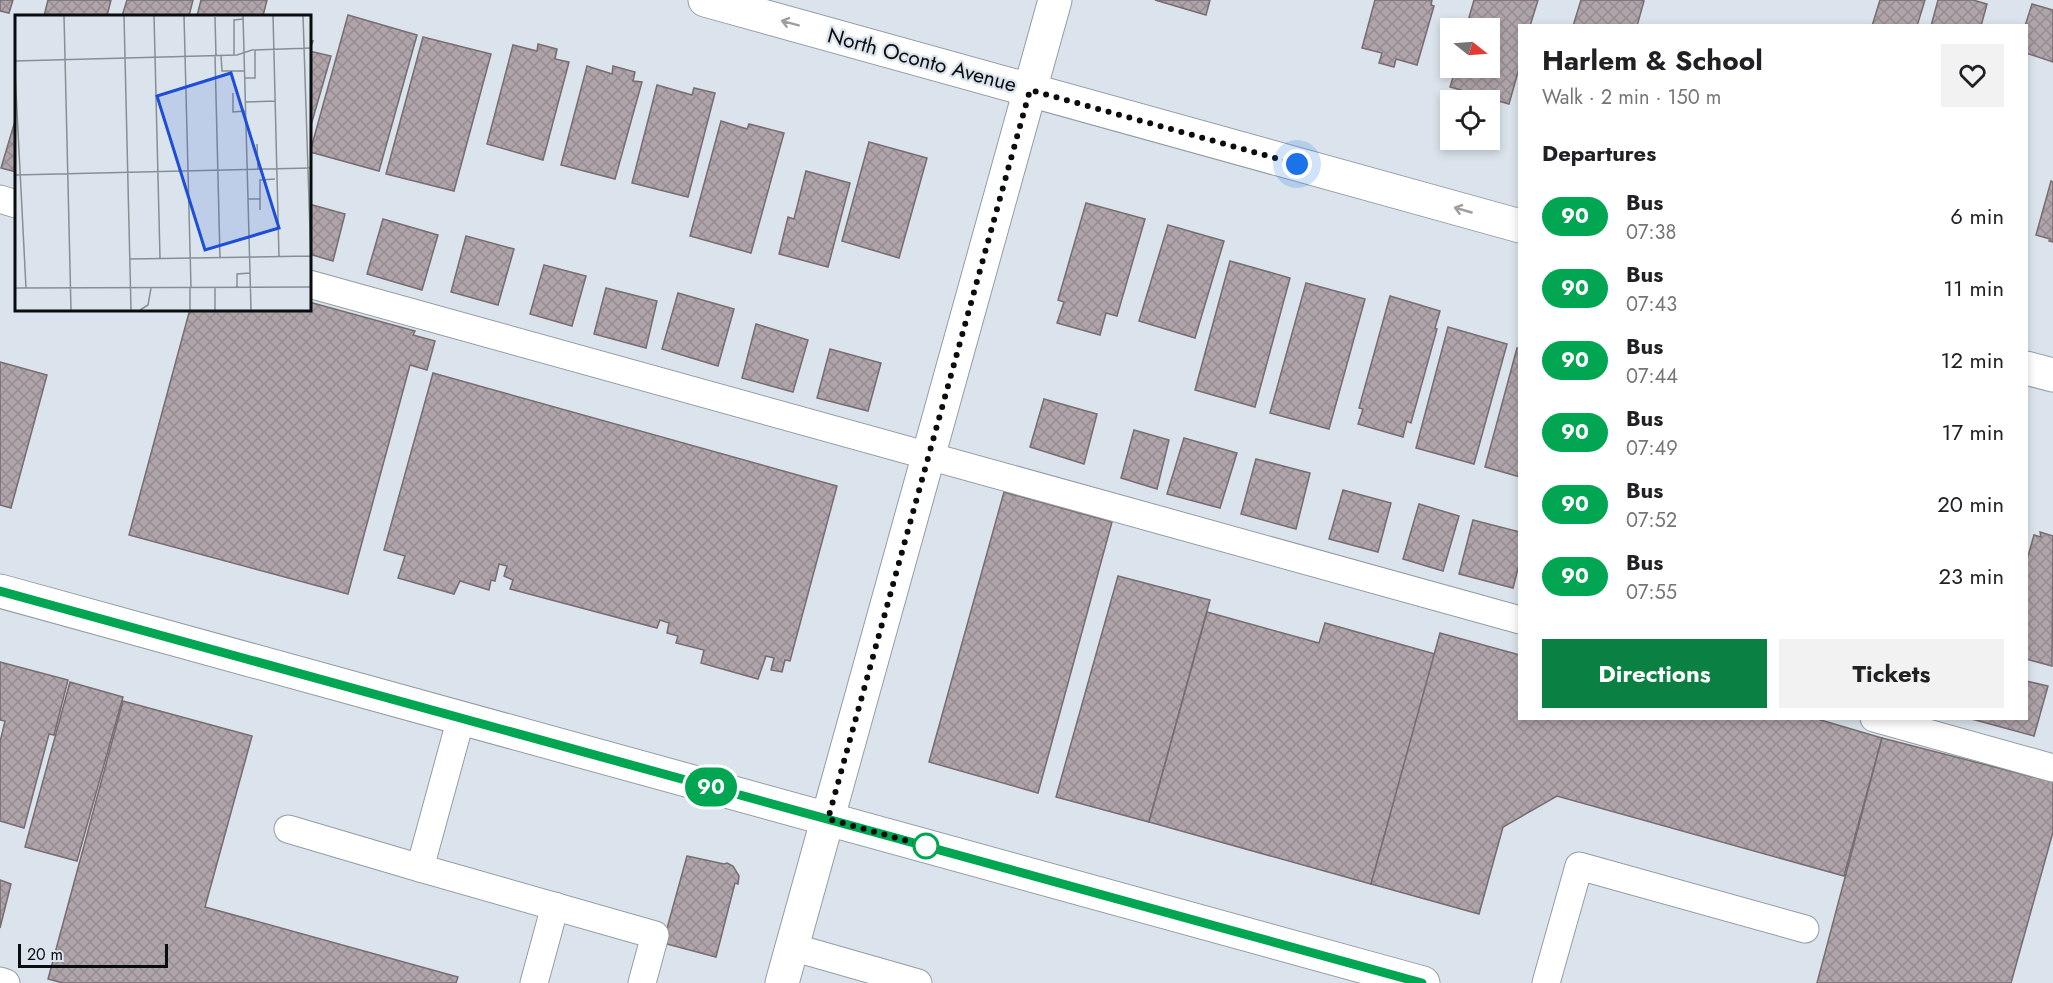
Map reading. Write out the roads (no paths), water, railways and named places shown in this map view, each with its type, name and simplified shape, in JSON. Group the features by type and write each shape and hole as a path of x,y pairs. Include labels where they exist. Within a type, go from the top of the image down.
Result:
{"street":[{"name":"North Oconto Avenue","path":"705,0 1518,225"},
{"path":"782,983 1055,0"},
{"path":"2028,369 2053,375"},
{"path":"0,591 1423,983"}],"lane":[{"path":"0,199 15,204"},
{"path":"310,284 1518,619"},
{"path":"420,868 461,718"},
{"path":"1881,720 2053,768"},
{"path":"288,829 655,935 642,983"},
{"path":"1546,983 1579,866 1805,929"},
{"path":"534,983 555,906"},
{"path":"792,947 918,983"},
{"path":"0,981 6,983"}]}
